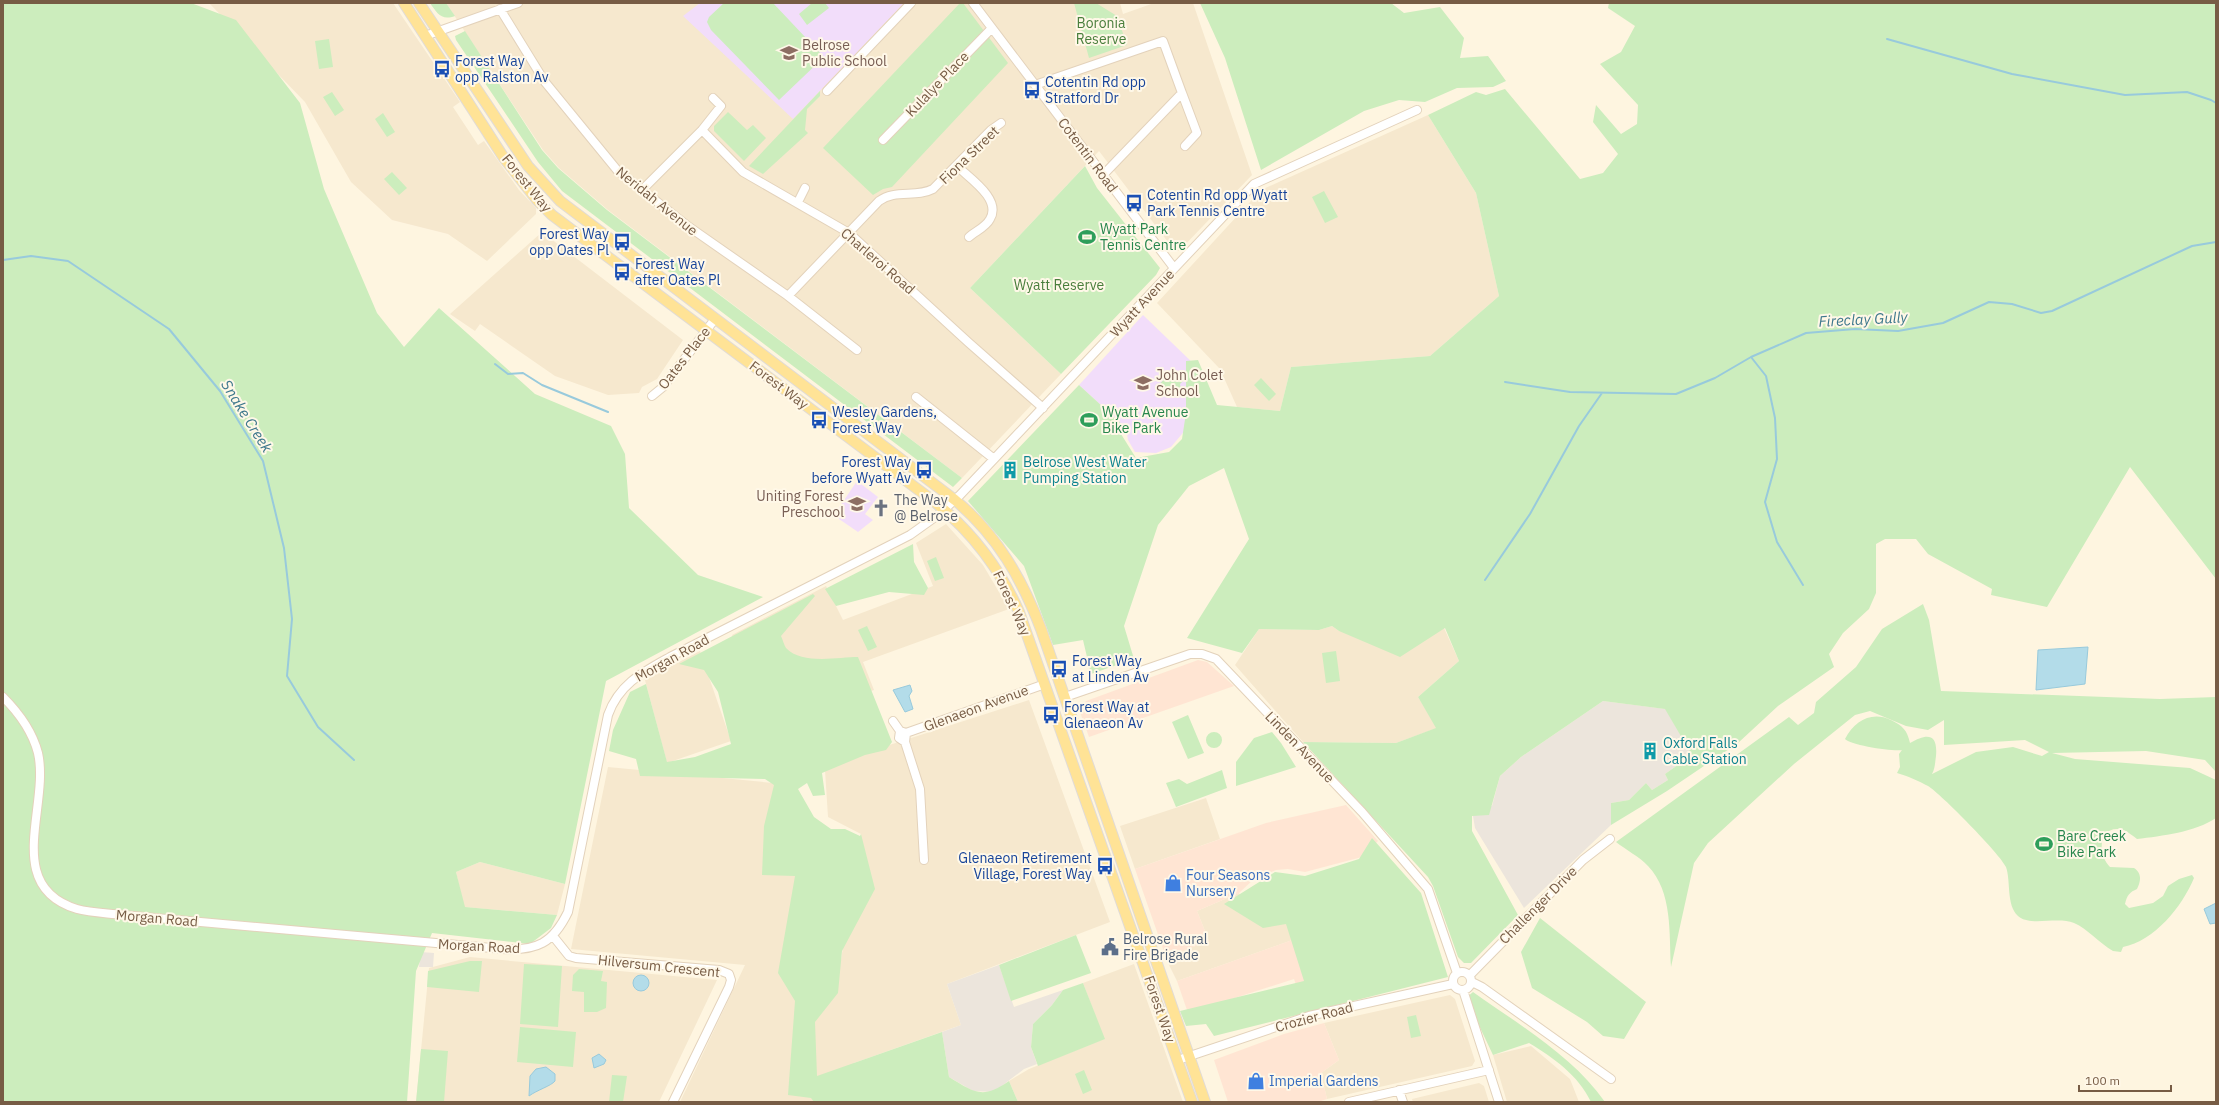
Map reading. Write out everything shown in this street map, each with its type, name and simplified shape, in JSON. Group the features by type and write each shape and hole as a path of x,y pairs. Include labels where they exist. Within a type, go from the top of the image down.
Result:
{"main road":[{"name":"Forest Way","path":"404,3 504,158 537,200 573,232 706,330 944,510 968,532 1000,574 1019,612 1192,1102"},
{"name":"Forest Way","path":"419,3 528,166 549,191 576,215 955,500 980,524 1009,561 1028,596 1041,629 1206,1102"},
{"path":"1041,629 1041,642 1050,672 1050,678 1045,684 1054,688 1071,728 1079,737"}],"street":[{"path":"426,36 518,3"},
{"path":"827,91 911,3"},
{"name":"Cotentin Road","path":"973,3 1174,268"},
{"name":"Neridah Avenue","path":"500,9 545,82 617,170 685,224 788,296 857,350"},
{"name":"Kulalye Place","path":"883,140 992,28"},
{"path":"1036,85 1164,41 1197,133 1185,146"},
{"path":"1103,175 1182,93"},
{"path":"642,190 702,130 721,106 714,98"},
{"name":"Wyatt Avenue","path":"955,500 1254,184 1417,110"},
{"name":"Fiona Street","path":"788,296 882,199 893,195 928,192 939,185 991,130 1002,123"},
{"name":"Charleroi Road","path":"702,130 743,172 798,202 848,233 1043,408"},
{"path":"957,166 987,195 993,204 993,213 990,220 969,236"},
{"path":"798,202 805,188"},
{"name":"Oates Place","path":"652,396 663,387 715,319"},
{"path":"916,397 994,459"},
{"name":"Morgan Road","path":"3,697 25,723 38,754 39,769 33,854 35,870 39,882 50,894 77,909 503,949 519,950 533,948 553,936 568,912 608,715 613,702 622,689 635,677 670,657 910,535 955,500"},
{"name":"Linden Avenue","path":"1065,697 1190,654 1202,654 1216,659 1362,812 1428,889 1457,973"},
{"name":"Glenaeon Avenue","path":"903,732 1045,684"},
{"path":"893,721 903,732 920,789 924,860"},
{"name":"Challenger Drive","path":"1471,978 1583,860 1610,840"},
{"name":"Hilversum Crescent","path":"553,936 569,956 576,958 719,970 730,974 731,980 729,987 673,1102"},
{"path":"1499,1102 1463,990 1456,987 1454,984 1453,980 1457,973 1466,972 1482,987 1611,1078"},
{"path":"1463,990 1467,989 1471,978"},
{"name":"Crozier Road","path":"1178,1060 1309,1016 1454,984"},
{"path":"1349,1102 1489,1070"},
{"path":"1399,1090 1403,1102"}],"shaded area":[{"path":"209,3 393,3 460,102 453,107 478,145 484,141 519,190 536,208 536,214 487,261 448,234 392,220 351,182 305,102"},
{"path":"446,3 1120,3 1123,14 1154,3 1193,3 1252,175 1179,251 1174,250 1099,151 970,288 1061,374 962,478 608,210 559,168 543,150"},
{"name":"Belrose Public School","path":"700,3 904,3 793,119 683,16"},
{"path":"1428,115 1476,193 1499,296 1430,356 1291,367 1280,411 1237,407 1220,369 1157,303 1261,190"},
{"path":"542,232 683,340 657,379 642,387 639,393 608,395 555,376 480,324 475,331 450,314"},
{"name":"John Colet School","path":"1143,315 1196,366 1198,415 1171,447 1156,453 1135,452 1128,440 1126,428 1079,385"},
{"name":"Uniting Forest Preschool","path":"857,481 878,497 865,514 873,520 858,532 839,519 836,512"},
{"path":"946,524 983,565 1009,609 863,662 874,690 764,729 732,635 826,586 843,620 933,586 916,543"},
{"path":"1332,626 1339,631 1444,628 1459,661 1418,697 1437,728 1396,743 1303,742 1235,665 1259,629 1319,630"},
{"path":"700,651 731,741 667,763 645,680"},
{"path":"1198,660 1207,662 1234,686 1089,737 1080,712 1086,701"},
{"path":"1029,700 1110,922 947,984 961,1025 854,1063 854,1092 824,1102 680,1102 745,965 571,949 608,767 784,784 841,960 861,834 828,817 825,770 846,759"},
{"path":"1603,701 1666,709 1692,755 1665,774 1668,780 1652,790 1646,783 1629,800 1611,803 1611,825 1524,908 1475,828 1472,810 1492,806 1500,776 1521,757"},
{"path":"1206,798 1220,839 1135,869 1120,826"},
{"path":"1346,805 1378,841 1362,857 1305,872 1288,869 1276,870 1253,880 1239,893 1197,911 1209,941 1179,952 1168,963 1135,869 1266,823"},
{"path":"480,862 565,884 557,915 464,907 456,872"},
{"path":"1239,893 1251,916 1290,920 1295,939 1177,981 1168,963 1179,952 1209,941 1197,911"},
{"path":"1295,939 1317,1008 1305,1011 1294,979 1188,1013 1177,981"},
{"path":"421,952 434,953 433,967 419,967"},
{"path":"470,957 717,980 659,1102 416,1102 429,968"},
{"path":"1134,964 1183,1102 1018,1102 1009,1081 1029,1069 1104,1039 1083,983"},
{"path":"999,965 1014,1007 1063,990 1052,1005 1033,1024 1031,1047 1037,1064 1024,1069 994,1092 973,1091 949,1077 942,1032 961,1025 947,984"},
{"path":"1450,995 1455,999 1475,1061 1472,1066 1327,1099 1321,1073 1339,1060 1324,1023"},
{"path":"1324,1023 1339,1060 1321,1073 1327,1099 1318,1102 1228,1102 1214,1060 1284,1034"},
{"path":"1531,1046 1570,1079 1579,1102 1507,1102 1493,1055"},
{"path":"1479,1083 1484,1086 1489,1102 1413,1102 1412,1099"}],"green space":[{"path":"3,3 191,3 236,20 300,103 324,189 377,313 404,347 439,308 535,394 611,426 625,454 629,508 698,575 763,597 606,681 565,884 480,862 456,872 465,907 557,915 551,928 530,944 432,933 416,971 407,1102 3,1102"},
{"path":"430,3 446,3 455,16 443,17 437,13"},
{"path":"724,3 773,3 824,57 779,100 711,30 707,22 709,17"},
{"path":"812,3 825,3 829,8 807,25 799,14"},
{"path":"960,3 963,3 1008,63 892,187 883,189 873,195 823,148"},
{"name":"Boronia Reserve","path":"1074,3 1096,3 1117,16 1127,45 1089,58"},
{"path":"1200,3 1391,3 1404,13 1440,7 1464,38 1460,58 1488,56 1506,81 1493,87 1457,88 1425,102 1399,100 1364,111 1261,170 1225,58"},
{"path":"1609,3 2216,3 2216,579 2130,467 2047,607 1991,595 1992,589 1928,554 1916,539 1885,539 1876,544 1876,593 1869,609 1843,633 1829,654 1834,667 1778,706 1738,743 1667,791 1611,825 1611,803 1629,800 1646,783 1652,790 1668,780 1665,774 1692,755 1665,709 1603,701 1521,757 1500,776 1489,815 1472,816 1472,831 1518,915 1471,963 1464,963 1458,957 1433,886 1428,877 1303,742 1396,743 1436,728 1418,697 1459,661 1445,628 1400,657 1339,631 1332,626 1319,630 1259,629 1242,653 1187,638 1249,539 1224,468 1189,486 1158,525 1124,626 1134,659 1091,674 1083,640 1053,645 1024,566 968,501 1079,385 1126,428 1121,434 1136,458 1169,452 1182,439 1186,413 1186,361 1198,360 1217,405 1280,411 1291,367 1430,356 1499,296 1476,193 1428,115 1476,92 1486,95 1505,89 1580,179 1603,173 1618,154 1593,122 1596,105 1621,134 1637,124 1638,105 1600,64 1621,52 1635,26 1608,8"},
{"path":"465,31 542,150 558,168 607,210 962,478 953,487 562,191 538,162 456,40 455,36"},
{"path":"329,39 333,67 319,69 315,41"},
{"path":"820,91 820,96 807,109 805,130 808,133 763,174 749,166"},
{"path":"332,92 344,110 335,116 323,97"},
{"path":"728,112 747,130 753,125 766,138 744,161 714,131 714,126"},
{"path":"383,113 395,132 387,137 375,119"},
{"name":"Wyatt Reserve","path":"1085,166 1097,188 1160,268 1156,275 1061,374 970,288"},
{"path":"392,172 407,188 399,195 384,179"},
{"path":"1324,191 1338,217 1325,223 1312,197"},
{"path":"1180,375 1183,381 1180,384 1181,389 1164,393 1158,385 1168,376"},
{"path":"1261,378 1276,394 1269,401 1254,385"},
{"path":"913,544 914,562 928,588 924,595 889,592 836,606 825,589"},
{"path":"936,557 944,578 935,581 927,561"},
{"path":"813,594 815,596 781,636 785,647 801,657 831,659 858,657 892,742 886,750 865,755 822,773 825,795 813,796 807,783 798,789 814,817 831,829 845,829 860,836 861,834 875,889 842,951 838,993 815,1022 817,1076 942,1032 949,1077 965,1087 978,1092 992,1090 1009,1081 1018,1102 814,1102 811,1098 788,1095 795,1001 778,973 795,876 762,875 764,826 774,785 765,779 640,776 636,759 609,751 613,730 630,692 646,684 667,762 695,757 731,744 718,692 704,670 679,664"},
{"path":"1923,604 1929,620 1941,691 2160,699 2216,697 2216,772 2205,760 2146,751 2052,753 2075,759 2190,768 2216,780 2216,818 2208,823 2178,833 2137,839 2124,830 2116,829 2109,831 2102,841 2103,854 2110,867 2134,868 2140,875 2137,889 2129,894 2125,904 2129,908 2153,903 2163,896 2168,886 2179,879 2192,875 2194,878 2182,900 2166,921 2156,930 2134,944 2123,947 2121,952 2113,951 2074,923 2060,920 2029,921 2018,916 2014,911 2010,899 2006,867 2002,860 1970,825 1935,791 1921,782 1897,773 1900,767 1899,754 1902,750 1872,748 1855,744 1845,739 1849,732 1859,722 1871,717 1884,717 1899,724 1904,729 1910,743 1926,737 1933,739 1936,748 1936,756 1932,774 1976,752 2013,747 2042,756 2049,752 2025,740 1944,745 1944,720 1928,730 1906,726 1870,711 1855,715 1794,764 1708,843 1694,863 1671,967 1668,914 1662,888 1656,876 1645,863 1616,842 1789,717 1798,725 1814,713 1816,702 1856,667 1882,629"},
{"path":"867,626 877,647 868,651 858,630"},
{"path":"1336,651 1340,681 1326,683 1322,653"},
{"path":"1188,715 1204,753 1188,759 1172,722"},
{"path":"1211,732 1217,732 1222,737 1220,746 1217,748 1211,748 1206,743 1206,737"},
{"path":"1272,732 1281,743 1296,767 1236,786 1236,762 1254,738"},
{"path":"1222,770 1227,788 1176,807 1166,783 1179,779 1187,784"},
{"path":"1372,838 1421,893 1448,977 1214,1036 1206,1024 1186,1026 1180,1011 1304,981 1286,924 1263,928 1224,904 1275,872 1305,876 1359,859"},
{"path":"1540,918 1646,1002 1624,1039 1603,1036 1587,1022 1532,988 1521,952"},
{"path":"1076,935 1091,973 1011,1001 999,965"},
{"path":"470,961 482,961 479,992 427,987 428,971"},
{"path":"524,964 562,966 558,1027 520,1024"},
{"path":"579,969 603,971 601,981 607,982 606,1008 597,1012 584,1012 584,992 572,991 573,975"},
{"path":"1083,983 1105,1039 1038,1066 1031,1047 1033,1024 1052,1005 1063,990"},
{"path":"1473,992 1561,1055 1592,1085 1605,1102 1591,1102 1586,1092 1572,1075 1556,1061 1529,1043 1493,1055 1466,998"},
{"path":"1416,1015 1421,1036 1411,1038 1407,1017"},
{"path":"520,1027 576,1032 573,1067 517,1062"},
{"path":"421,1049 448,1051 444,1102 416,1102"},
{"path":"1084,1070 1092,1090 1083,1094 1075,1074"},
{"path":"612,1075 627,1076 623,1102 609,1102"}],"water":[{"path":"2088,647 2085,684 2036,690 2038,650"},
{"path":"910,685 912,691 909,696 913,709 905,712 893,690"},
{"path":"2216,903 2216,923 2210,924 2204,909"},
{"path":"641,975 648,980 649,983 644,990 641,991 634,986 633,983 638,976"},
{"path":"599,1054 606,1060 604,1064 594,1068 592,1058"},
{"path":"546,1067 555,1074 555,1081 529,1096 530,1076 536,1069"}],"waterway":[{"path":"1887,39 2012,74 2125,95 2187,92 2216,103"},
{"name":"Fireclay Gully","path":"1505,382 1570,392 1676,394 1715,378 1751,357 1806,333 1855,329 1898,331 1943,323 1989,302 2012,304 2041,313 2052,311 2192,246 2216,242"},
{"name":"Snake Creek","path":"3,260 31,256 68,261 169,329 220,391 263,461 284,548 292,619 287,676 318,727 354,760"},
{"path":"1751,357 1766,376 1775,418 1777,459 1765,502 1777,542 1803,585"},
{"path":"495,364 508,374 523,373 542,385 608,412"},
{"path":"1485,580 1530,514 1579,426 1602,393"}],"place":[{"name":"Belrose Public School","path":"789,53"},
{"name":"Forest Way opp Ralston Av","path":"442,69"},
{"name":"Cotentin Rd opp Stratford Dr","path":"1032,90"},
{"name":"Cotentin Rd opp Wyatt Park Tennis Centre","path":"1134,203"},
{"name":"Wyatt Park Tennis Centre","path":"1087,237"},
{"name":"Forest Way opp Oates Pl","path":"622,242"},
{"name":"Forest Way after Oates Pl","path":"622,272"},
{"name":"John Colet School","path":"1143,383"},
{"name":"Wesley Gardens, Forest Way","path":"819,420"},
{"name":"Wyatt Avenue Bike Park","path":"1089,420"},
{"name":"Forest Way before Wyatt Av","path":"924,470"},
{"name":"Belrose West Water Pumping Station","path":"1010,470"},
{"name":"Uniting Forest Preschool","path":"857,504"},
{"name":"The Way @ Belrose","path":"881,508"},
{"name":"Forest Way at Linden Av","path":"1059,669"},
{"name":"Forest Way at Glenaeon Av","path":"1051,715"},
{"name":"Oxford Falls Cable Station","path":"1650,751"},
{"name":"Bare Creek Bike Park","path":"2044,844"},
{"name":"Glenaeon Retirement Village, Forest Way","path":"1105,866"},
{"name":"Four Seasons Nursery","path":"1173,883"},
{"name":"Belrose Rural Fire Brigade","path":"1110,947"},
{"name":"Imperial Gardens","path":"1256,1081"}]}
